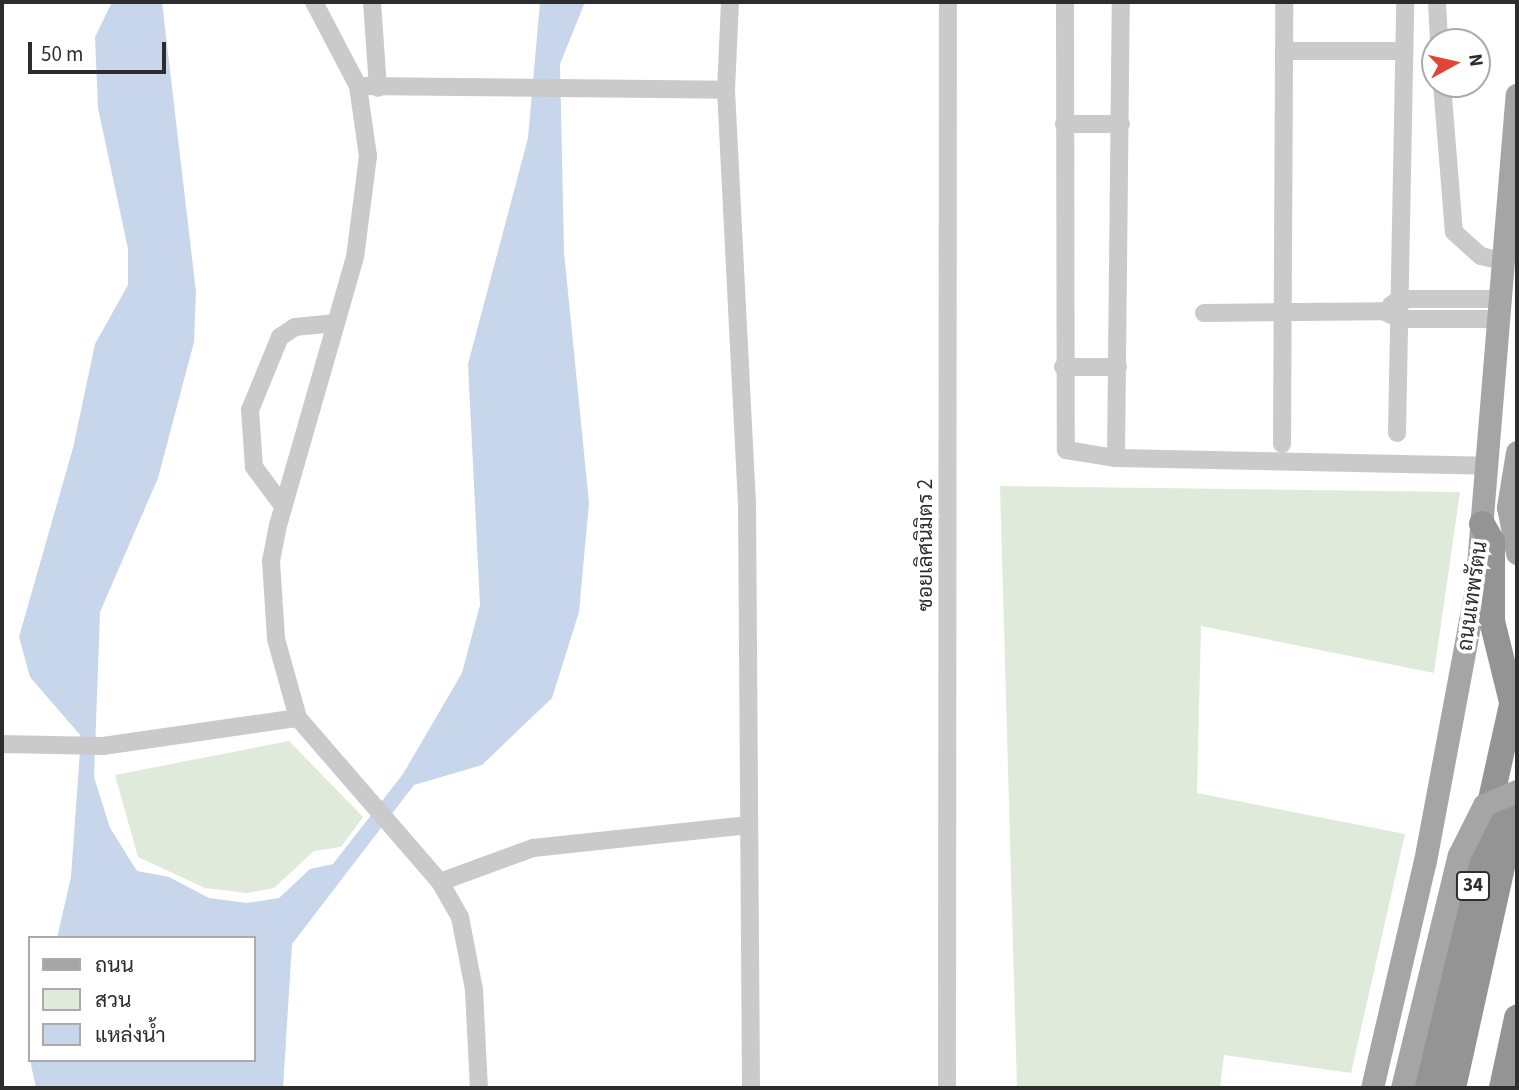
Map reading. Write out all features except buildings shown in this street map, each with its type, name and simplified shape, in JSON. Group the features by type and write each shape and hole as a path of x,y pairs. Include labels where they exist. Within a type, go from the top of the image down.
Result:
{"highway":[{"path":"1482,524 1493,542 1493,621 1515,693"},
{"name":"34","path":"1427,1088 1515,693"},
{"path":"1453,1088 1517,800"},
{"path":"1472,1088 1517,882"},
{"path":"1502,1088 1517,1018"},
{"path":"1516,1088 1517,1082"}],"main road":[{"name":"ถนนเทพรัตน","path":"1372,1088 1425,861 1476,589 1517,95"},
{"path":"1517,452 1508,507 1517,553"},
{"path":"1402,1088 1459,855 1483,806 1517,791"}],"street":[{"path":"314,2 358,86 368,156 364,203 336,323 283,506 271,561 271,603 298,718 440,881 460,917 469,955 479,1088"},
{"path":"372,2 378,88"},
{"path":"730,2 726,90 747,501 751,1088"},
{"name":"ซอยเลิศนิมิตร 2","path":"947,1088 948,2"},
{"path":"1065,2 1063,367 1066,450 1116,458 1487,466"},
{"path":"1116,458 1121,2"},
{"path":"1282,443 1284,2"},
{"path":"1397,433 1405,2"},
{"path":"1437,2 1438,28"},
{"path":"1284,51 1404,51"},
{"path":"358,86 530,91 726,90"},
{"path":"1443,98 1454,232 1481,256 1505,262"},
{"path":"1064,124 1121,124"},
{"path":"1383,311 1400,299 1501,309"},
{"path":"1204,313 1383,311 1400,320 1501,309"},
{"path":"283,506 254,467 250,410 286,331 336,323"},
{"path":"1063,367 1118,367"},
{"path":"2,744 51,748 103,746 298,718"},
{"path":"440,881 533,848 750,825"}],"green space":[{"path":"1000,486 1460,492 1434,673 1201,626 1197,793 1405,834 1351,1073 1224,1055 1220,1088 1017,1088"},
{"path":"289,741 363,817 341,847 314,851 274,888 247,893 205,888 138,857 115,775"}],"water":[{"path":"112,2 162,2 196,292 194,342 158,478 100,612 94,777 110,828 137,871 169,877 209,898 247,903 279,898 310,869 333,864 403,774 462,673 480,605 468,364 528,138 540,2 585,2 560,64 564,252 589,503 579,612 552,698 482,765 414,785 292,944 283,1088 36,1088 30,1062 256,1062 256,936 57,936 71,877 81,736 30,677 19,637 73,448 95,344 128,285 128,249 98,108 95,37"}]}
